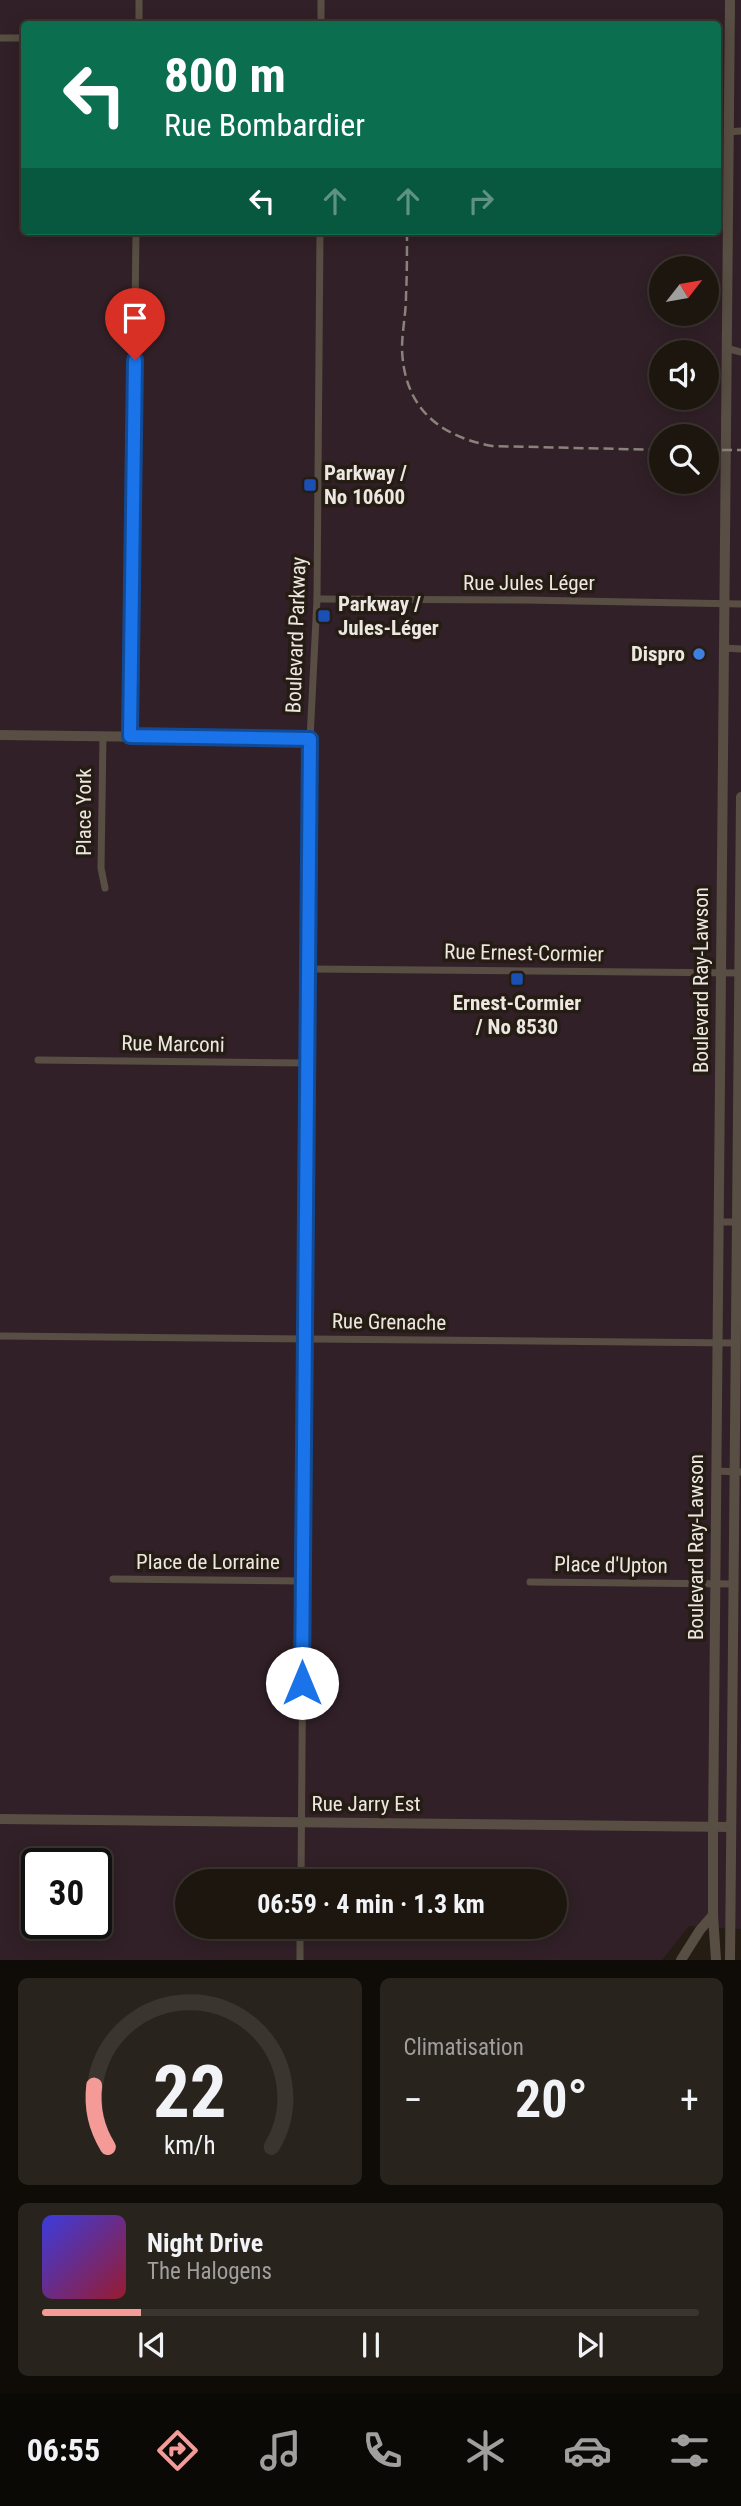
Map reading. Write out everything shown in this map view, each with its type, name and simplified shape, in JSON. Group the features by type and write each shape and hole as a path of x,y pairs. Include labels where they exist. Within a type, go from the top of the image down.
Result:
{"street":[{"path":"139,0 139,21"},
{"path":"321,0 321,21"},
{"name":"Boulevard Ray-Lawson","path":"716,1960 713,1826 730,0"},
{"path":"0,38 21,38"},
{"path":"728,99 741,99"},
{"path":"728,132 741,131"},
{"path":"130,736 136,235"},
{"name":"Boulevard Parkway","path":"301,1869 310,739 317,599 320,235"},
{"path":"726,348 741,352"},
{"name":"Rue Jules Léger","path":"317,599 741,604"},
{"path":"724,648 741,649"},
{"path":"0,735 310,739"},
{"name":"Place York","path":"103,736 101,868 105,888"},
{"name":"Boulevard Ray-Lawson","path":"730,1960 734,1584 738,1472 736,1343 741,797"},
{"name":"Rue Ernest-Cormier","path":"309,969 739,973"},
{"path":"720,1048 740,1049"},
{"name":"Rue Marconi","path":"38,1060 307,1063"},
{"path":"719,1222 739,1222"},
{"name":"Rue Grenache","path":"0,1336 736,1343"},
{"path":"716,1471 738,1472"},
{"name":"Place de Lorraine","path":"113,1579 303,1581"},
{"name":"Place d'Upton","path":"530,1582 734,1584"},
{"path":"714,1693 733,1693"},
{"name":"Rue Jarry Est","path":"0,1819 731,1827"},
{"path":"681,1960 713,1915"},
{"path":"300,1939 300,1960"}],"shaded area":[{"path":"0,0 741,0 741,1929 689,1926 662,1960 0,1960"}],"railway":[{"path":"407,235 402,349 404,369 417,403 428,416 455,435 492,446 649,450"},
{"path":"719,450 741,450"}],"place":[{"name":"Parkway / No 10600","path":"310,485"},
{"name":"Parkway / Jules-Léger","path":"324,616"},
{"name":"Dispro","path":"699,654"},
{"name":"Ernest-Cormier / No 8530","path":"517,979"}],"route":[{"path":"135,360 130,736 310,739 302,1683"}]}
